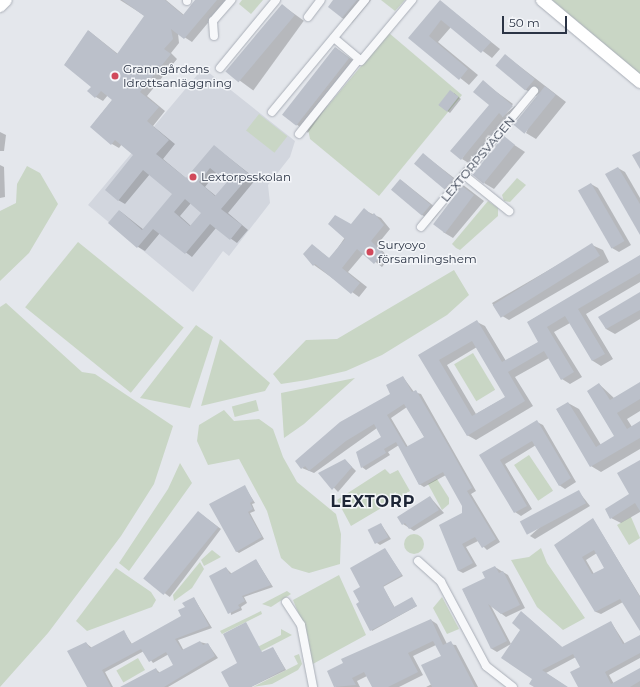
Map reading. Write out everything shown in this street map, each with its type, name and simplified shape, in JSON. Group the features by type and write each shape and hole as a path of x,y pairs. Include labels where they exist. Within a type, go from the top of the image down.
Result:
{"street":[{"path":"0,6 6,0"},
{"path":"214,36 213,21 231,0"},
{"path":"220,68 276,0"},
{"path":"308,17 321,0"},
{"path":"272,112 365,0"},
{"path":"299,134 359,59 412,0"},
{"path":"542,0 640,82"},
{"path":"334,38 359,59"},
{"name":"LEXTORPSVÄGEN","path":"421,227 534,91"},
{"path":"464,175 508,211"},
{"path":"418,561 441,582 486,666 513,687"},
{"path":"286,602 301,625 313,687"}],"shaded area":[{"name":"Lextorpsskolan","path":"203,68 295,141 290,157 268,185 270,203 229,256 223,251 193,292 88,205"}],"green space":[{"path":"242,0 263,0 251,14 239,4"},
{"path":"381,0 405,0 395,11"},
{"path":"552,0 640,0 640,74"},
{"path":"389,33 462,95 379,196 310,139 308,129"},
{"path":"259,114 287,136 274,153 246,131"},
{"path":"27,166 40,173 58,204 29,253 0,281 0,211 16,203 17,184"},
{"path":"517,178 526,185 510,202 504,201 502,195"},
{"path":"488,201 498,208 498,216 460,250 456,248 452,244"},
{"path":"78,242 184,328 131,393 25,307"},
{"path":"454,270 469,295 447,315 382,355 346,371 307,380 281,384 273,374 306,340 337,339"},
{"path":"6,303 82,372 95,374 173,426 154,484 121,536 48,633 0,687 0,307"},
{"path":"196,325 213,337 190,408 140,398"},
{"path":"220,339 270,383 265,391 201,406"},
{"path":"473,353 495,390 476,401 454,364"},
{"path":"355,378 304,424 284,438 281,393"},
{"path":"256,400 259,411 235,417 232,406"},
{"path":"224,410 234,421 259,419 273,429 283,457 297,482 336,514 341,534 340,564 309,573 292,568 281,558 267,511 239,459 208,465 197,441 199,425"},
{"path":"529,455 553,491 538,501 514,465"},
{"path":"180,463 192,483 129,571 119,563 168,489"},
{"path":"385,469 390,474 398,470 410,491 351,526 337,500"},
{"path":"437,479 449,498 449,504 442,510 428,484"},
{"path":"631,517 640,538 629,545 617,525"},
{"path":"414,534 421,537 424,544 421,551 414,554 407,551 404,544 407,537"},
{"path":"541,548 547,563 585,618 563,630 537,607 511,560 529,557"},
{"path":"212,550 221,557 204,566 201,560"},
{"path":"200,562 204,569 192,588 174,601 173,595"},
{"path":"116,568 151,592 156,600 152,607 87,631 76,621"},
{"path":"339,575 366,635 311,665 308,637 293,600"},
{"path":"287,591 291,594 271,607 262,604"},
{"path":"442,597 459,629 447,634 433,608"},
{"path":"261,611 262,614 222,634 220,631"},
{"path":"281,629 292,635 238,663 236,658 281,635"},
{"path":"299,654 302,664 298,670 272,684 253,687 298,664 294,656"},
{"path":"138,658 145,670 123,683 116,670"}],"building":[{"path":"122,0 165,0 183,15 195,0 217,0 184,39 171,29 173,39 164,49 171,54 140,92 159,107 147,121 169,140 156,154 186,178 214,145 250,175 221,209 242,225 230,240 210,224 185,254 153,229 137,248 108,223 119,210 142,230 172,194 143,170 118,201 105,190 133,155 115,140 111,145 90,127 112,100 101,91 95,98 87,91 91,87 64,65 88,30 117,54 144,16","holes":["210,168 227,182 215,196 199,182","185,199 201,213 190,226 174,212"]},
{"path":"333,0 357,0 342,18 328,7"},
{"path":"440,0 491,42 481,53 441,20 429,36 468,69 459,80 408,38"},
{"path":"282,4 295,15 238,82 225,71"},
{"path":"335,47 349,58 296,126 282,115"},
{"path":"505,54 535,79 525,91 495,65"},
{"path":"483,80 513,106 503,117 499,113 461,160 450,151 489,105 473,92"},
{"path":"545,86 556,95 524,134 514,125"},
{"path":"450,90 459,97 447,112 438,105"},
{"path":"504,136 515,145 483,184 473,175"},
{"path":"640,151 640,169 632,155"},
{"path":"423,153 454,179 445,189 414,164"},
{"path":"618,167 640,204 640,235 605,174"},
{"path":"400,179 431,205 422,215 391,190"},
{"path":"591,183 624,241 612,249 578,190"},
{"path":"462,186 474,195 445,233 433,224"},
{"name":"Suryoyo församlingshem","path":"364,208 372,215 374,213 384,225 371,241 383,253 374,264 357,249 342,268 360,283 351,294 315,264 313,266 303,254 312,244 329,258 345,239 328,224 335,215 351,224"},
{"path":"592,243 600,256 501,318 493,305"},
{"path":"640,255 640,273 578,309 605,354 592,361 565,316 547,327 574,372 561,380 544,351 508,372 525,401 467,436 418,355 477,320 502,362 538,342 527,322","holes":["472,341 505,397 472,416 439,360"]},
{"path":"640,292 640,310 606,329 598,317"},
{"path":"403,376 412,392 416,390 472,488 467,491 496,539 482,548 475,537 462,544 473,563 458,571 439,525 462,513 462,506 443,472 419,485 396,442 384,449 386,453 361,468 356,452 381,437 374,424 346,441 309,471 305,466 301,469 295,461 340,422 390,394 386,385","holes":["404,404 424,437 406,447 387,415"]},
{"path":"640,382 640,399 617,413 627,429 640,421 640,438 590,467 556,409 568,402 596,447 614,436 587,391 599,383 610,400"},
{"path":"537,420 571,478 559,486 532,441 500,460 527,506 514,513 479,455"},
{"path":"345,459 352,467 332,490 318,473"},
{"path":"640,460 640,511 635,503 610,519 605,509 629,494 617,473"},
{"path":"245,485 253,501 250,503 253,509 248,512 262,537 236,552 209,504"},
{"path":"579,490 586,503 527,535 520,521"},
{"path":"430,496 439,510 409,529 405,523 402,525 397,517"},
{"path":"198,511 218,527 163,595 143,579"},
{"path":"593,518 640,597 640,631 620,599 595,612 554,545","holes":["594,550 604,568 592,574 582,557"]},
{"path":"381,523 388,537 375,544 368,530"},
{"path":"385,548 402,575 383,586 394,607 412,597 417,606 370,631 356,604 359,602 353,591 360,587 350,568"},
{"path":"256,559 271,585 242,596 245,601 238,605 240,608 228,614 209,576 226,567 230,574"},
{"path":"495,566 499,573 503,571 520,605 501,614 488,604 507,641 491,649 462,589 485,578 482,572"},
{"path":"194,597 209,626 175,639 182,650 200,641 203,645 208,643 215,656 164,687 120,687 156,668 158,673 173,665 166,652 149,662 141,649 102,670 111,687 87,687 67,651 86,642 90,648 124,630 131,644 181,616 178,610 185,607 182,603"},
{"path":"521,611 562,647 611,621 623,644 640,635 640,653 605,672 611,684 640,668 640,681 630,687 578,687 570,672 580,667 573,654 542,670 568,687 534,687 529,684 532,679 501,658 520,630 512,623"},
{"path":"431,619 443,645 451,641 475,687 432,687 421,665 441,656 433,641 408,653 418,672 388,687 372,687 364,672 352,678 356,685 334,687 327,671 343,663 341,659"},
{"path":"246,622 262,652 273,647 285,669 251,687 229,687 221,672 237,663 223,634"}],"place":[{"name":"Granngårdens Idrottsanläggning","path":"115,76"},
{"name":"Lextorpsskolan","path":"193,177"},
{"name":"Suryoyo församlingshem","path":"370,252"}],"district":[{"name":"LEXTORP","path":"373,502"}]}
